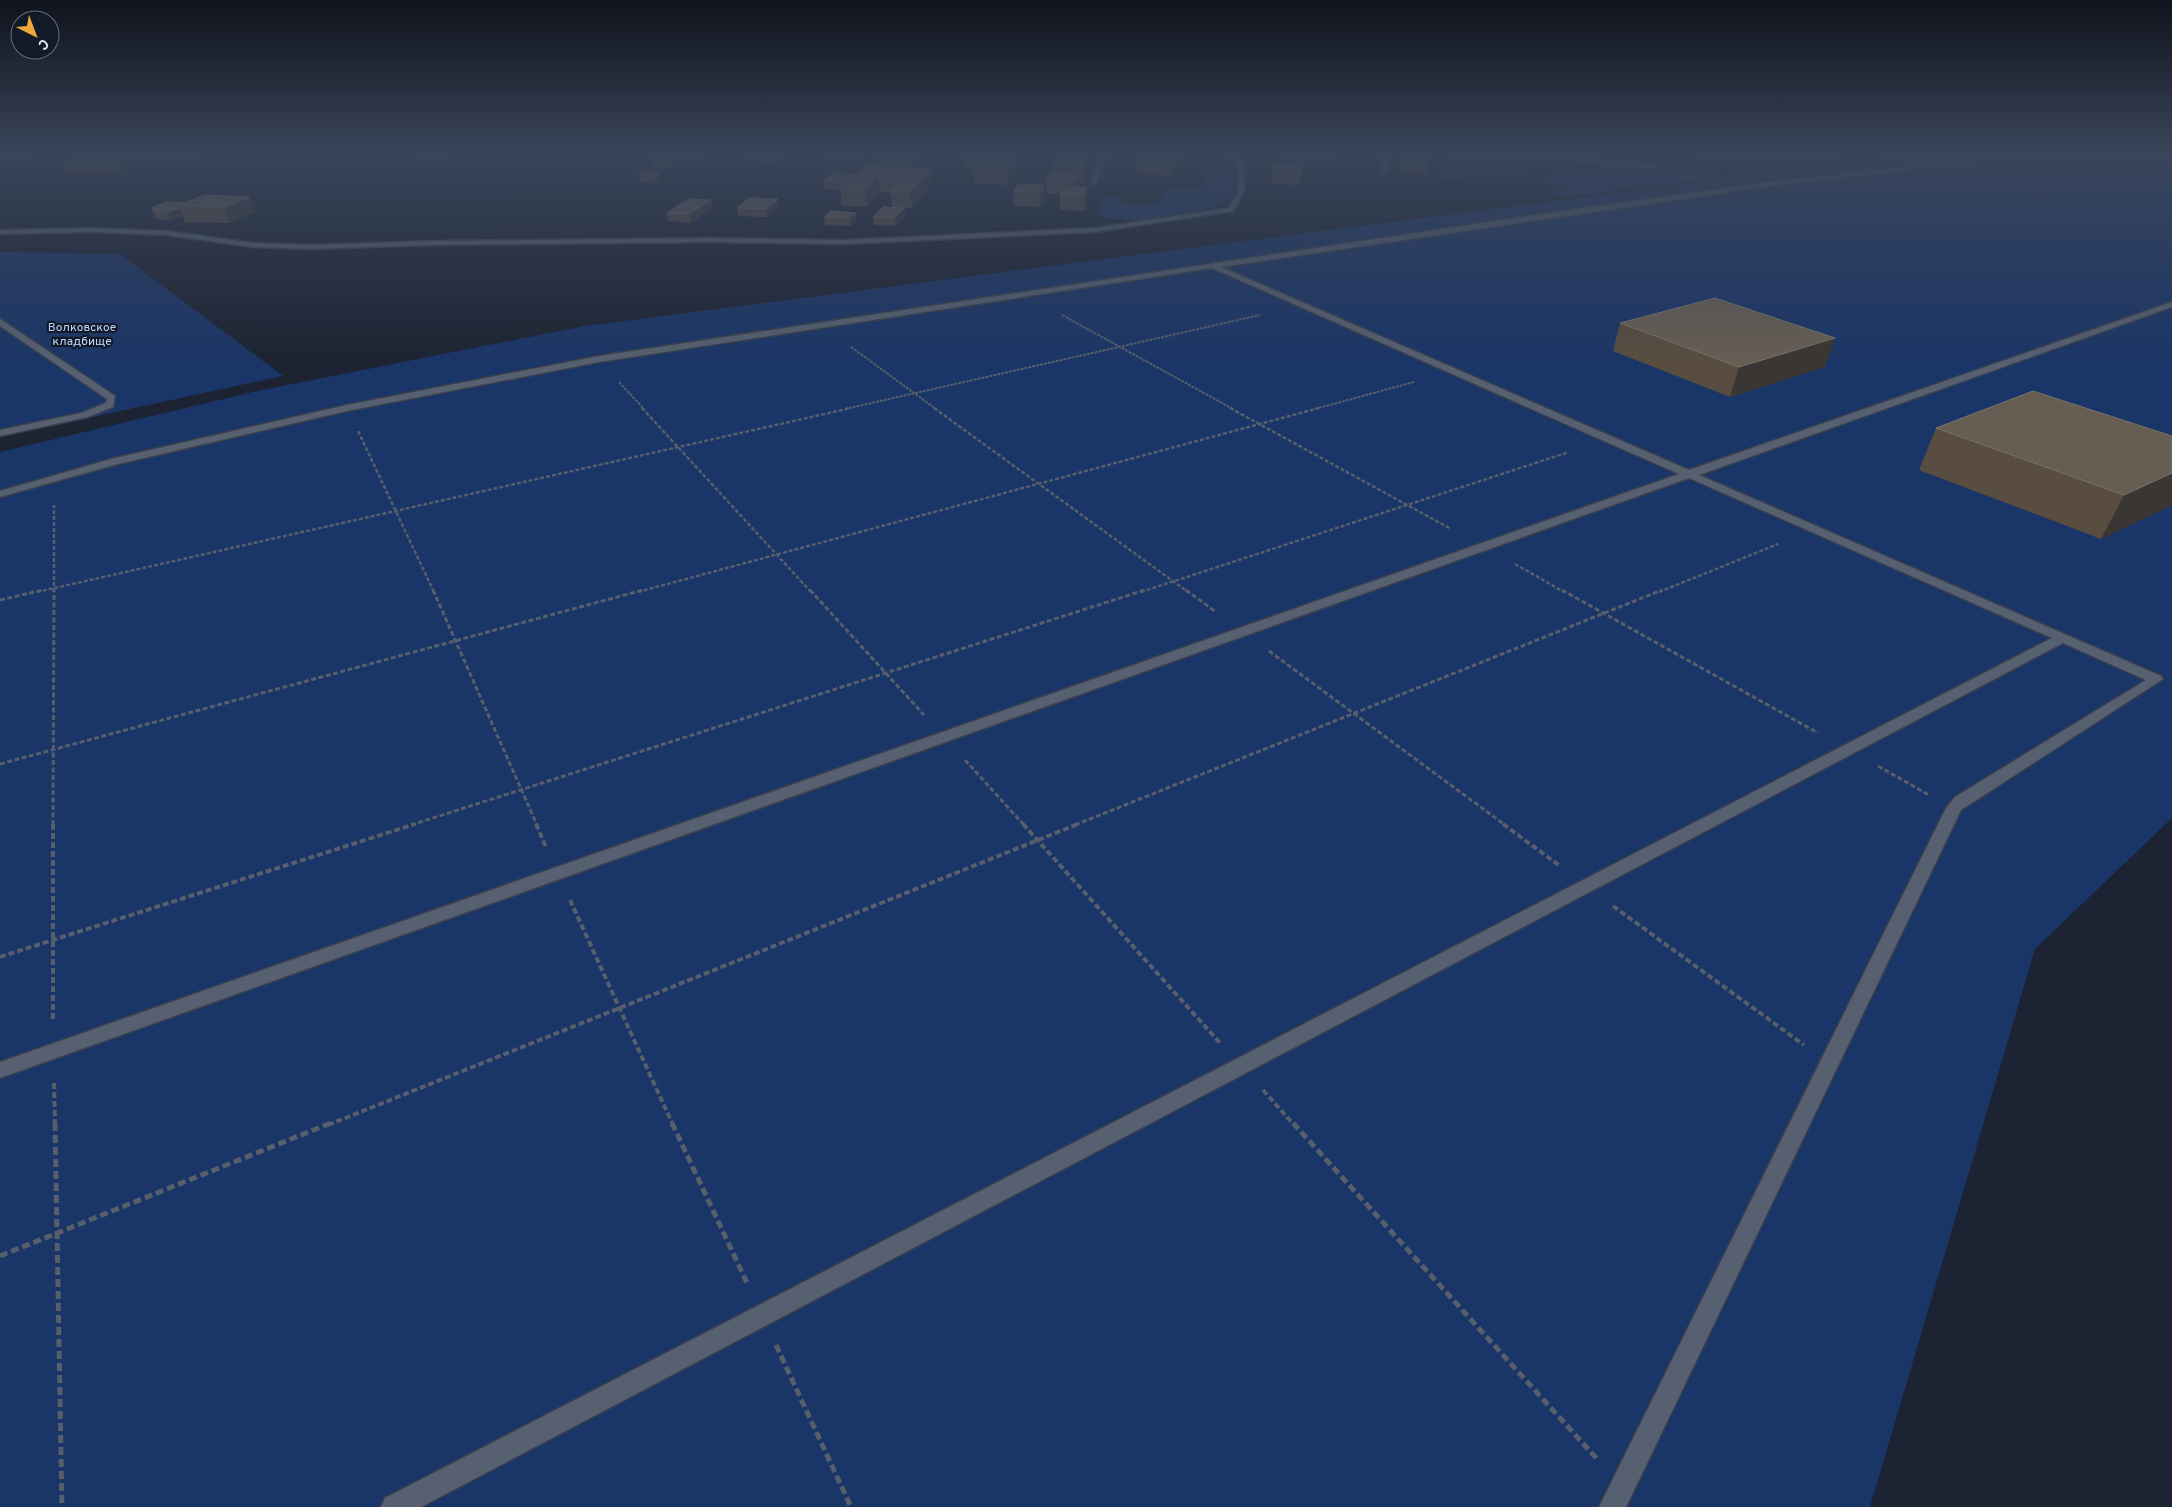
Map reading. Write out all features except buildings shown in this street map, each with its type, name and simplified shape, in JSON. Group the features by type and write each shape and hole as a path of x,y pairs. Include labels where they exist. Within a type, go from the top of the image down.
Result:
{"street":[{"path":"0,232 92,230 158,233 252,245 311,247 431,243 708,240 843,242 1086,231 1142,224"},
{"path":"0,494 111,462 347,408 599,360 1488,224"},
{"path":"1215,267 2156,679 1961,801 1954,808 1830,1065 1612,1507"},
{"path":"0,1070 2172,304"},
{"path":"0,322 112,398 110,404 84,415 0,433"},
{"path":"394,1507 2062,638"}],"path":[{"path":"1026,296 1261,423 1954,808"},
{"path":"0,600 1302,305"},
{"path":"820,325 1174,581 1830,1065"},
{"path":"599,360 778,554 1622,1486"},
{"path":"0,764 1453,371"},
{"path":"347,408 457,640 618,1009 851,1507"},
{"path":"0,957 521,789 886,674 1608,439"},
{"path":"54,478 52,940 62,1507"},
{"path":"0,1256 1814,530"}],"green space":[{"path":"1375,224 2172,224 2172,818 2035,949 1870,1507 0,1507 0,452 257,391 585,326"},
{"name":"Волковское кладбище","path":"0,252 120,254 283,376 0,437"}]}
